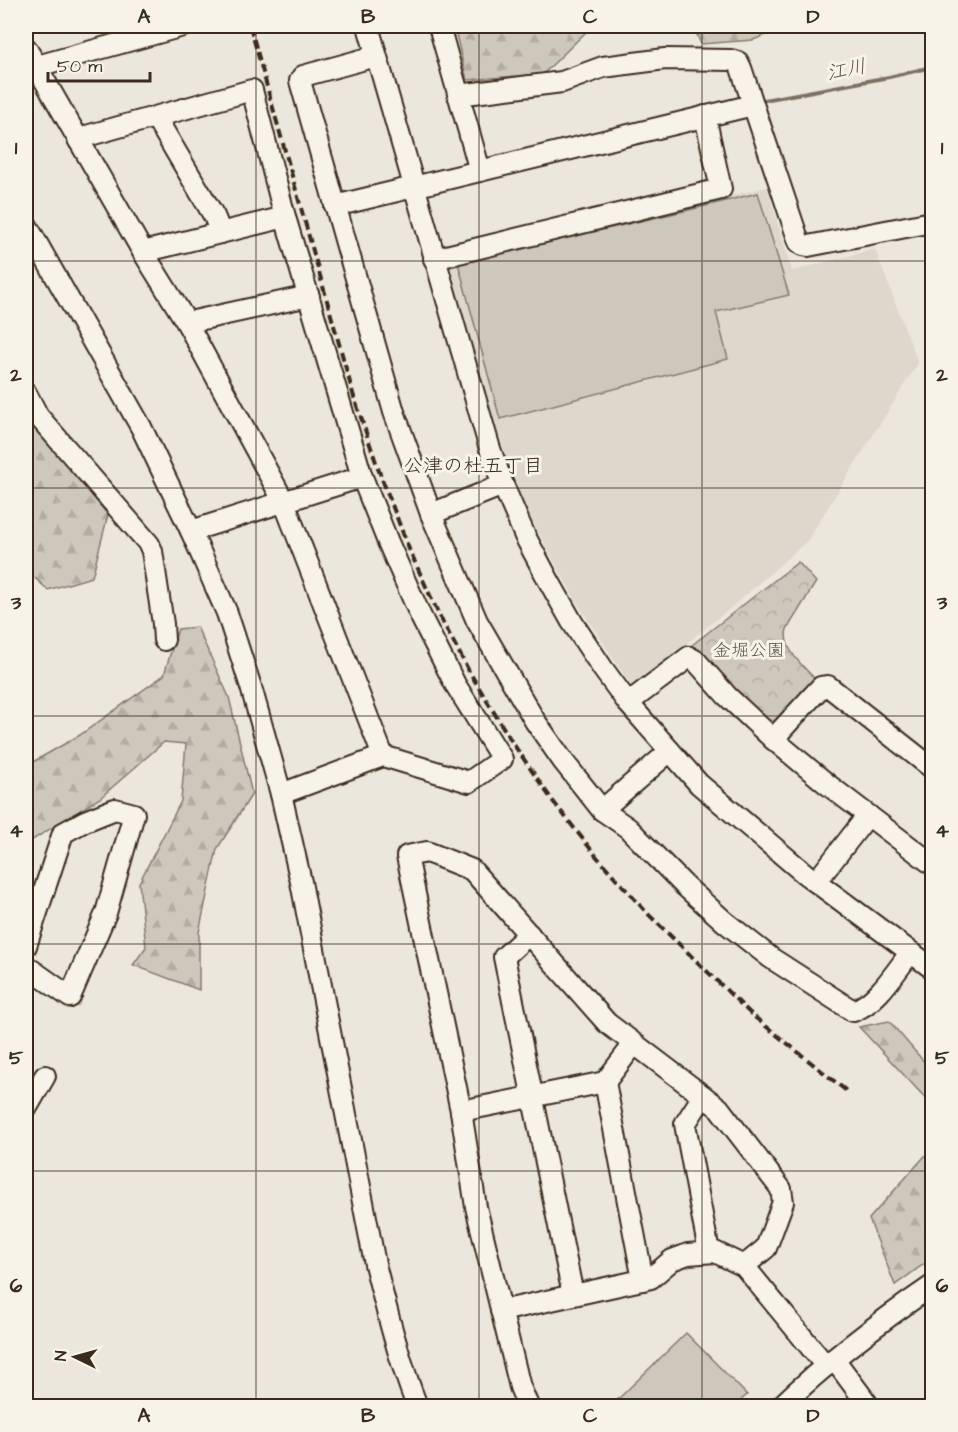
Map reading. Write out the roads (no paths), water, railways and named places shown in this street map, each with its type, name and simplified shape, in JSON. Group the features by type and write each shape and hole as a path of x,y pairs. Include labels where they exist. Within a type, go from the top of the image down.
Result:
{"street":[{"path":"30,68 153,30 183,26"},
{"path":"368,26 490,449 525,536 572,622 628,703 699,784 780,854 933,968"},
{"path":"439,26 480,171"},
{"path":"26,48 30,68 79,141 187,323 284,502 383,756"},
{"path":"376,56 303,76 300,81 394,412 431,514 477,621 536,721 563,761 602,810 628,828 685,886 725,922 771,958 853,1011 875,997 911,952"},
{"path":"458,95 562,82 603,67 665,59 731,60 738,62 741,68 799,242 803,245 815,244 933,222"},
{"path":"79,141 90,135 252,90 285,217 362,477 421,617 455,684 502,759 469,782 383,756 282,794"},
{"path":"335,206 753,105"},
{"path":"434,259 721,189 705,116"},
{"path":"156,118 214,216 221,233"},
{"path":"143,252 285,217"},
{"path":"26,224 141,427 227,613 282,794 375,1264 390,1323 417,1407"},
{"path":"187,323 309,296"},
{"path":"26,393 38,416 149,544 152,550 164,640"},
{"path":"191,531 362,477"},
{"path":"431,514 503,485"},
{"path":"628,703 689,657 696,661 727,696 773,739 933,864"},
{"path":"773,739 821,687 828,686 933,768"},
{"path":"602,810 670,751"},
{"path":"26,946 63,833 115,809 134,814 106,913 70,997 26,966"},
{"path":"816,882 868,815"},
{"path":"528,1407 520,1388 476,1207 461,1111 407,856 427,852 472,870 607,1023 719,1108 781,1189 783,1202 766,1248 744,1266"},
{"path":"529,934 504,957 573,1295"},
{"path":"461,1111 605,1082 634,1044"},
{"path":"26,1109 45,1076"},
{"path":"605,1082 643,1280"},
{"path":"703,1096 685,1124 709,1252"},
{"path":"501,1311 651,1278 672,1260 688,1254 715,1252 744,1266 869,1407"},
{"path":"781,1407 884,1318 933,1286"}],"waterway":[{"name":"江川","path":"764,100 932,67"}],"railway":[{"path":"250,26 354,397 379,471 409,549 439,615 470,673 512,742 552,800 597,857 647,913 752,1015 849,1093"}],"district":[{"name":"公津の杜五丁目","path":"473,465"}],"park label":[{"name":"金堀公園","path":"749,650"}]}
